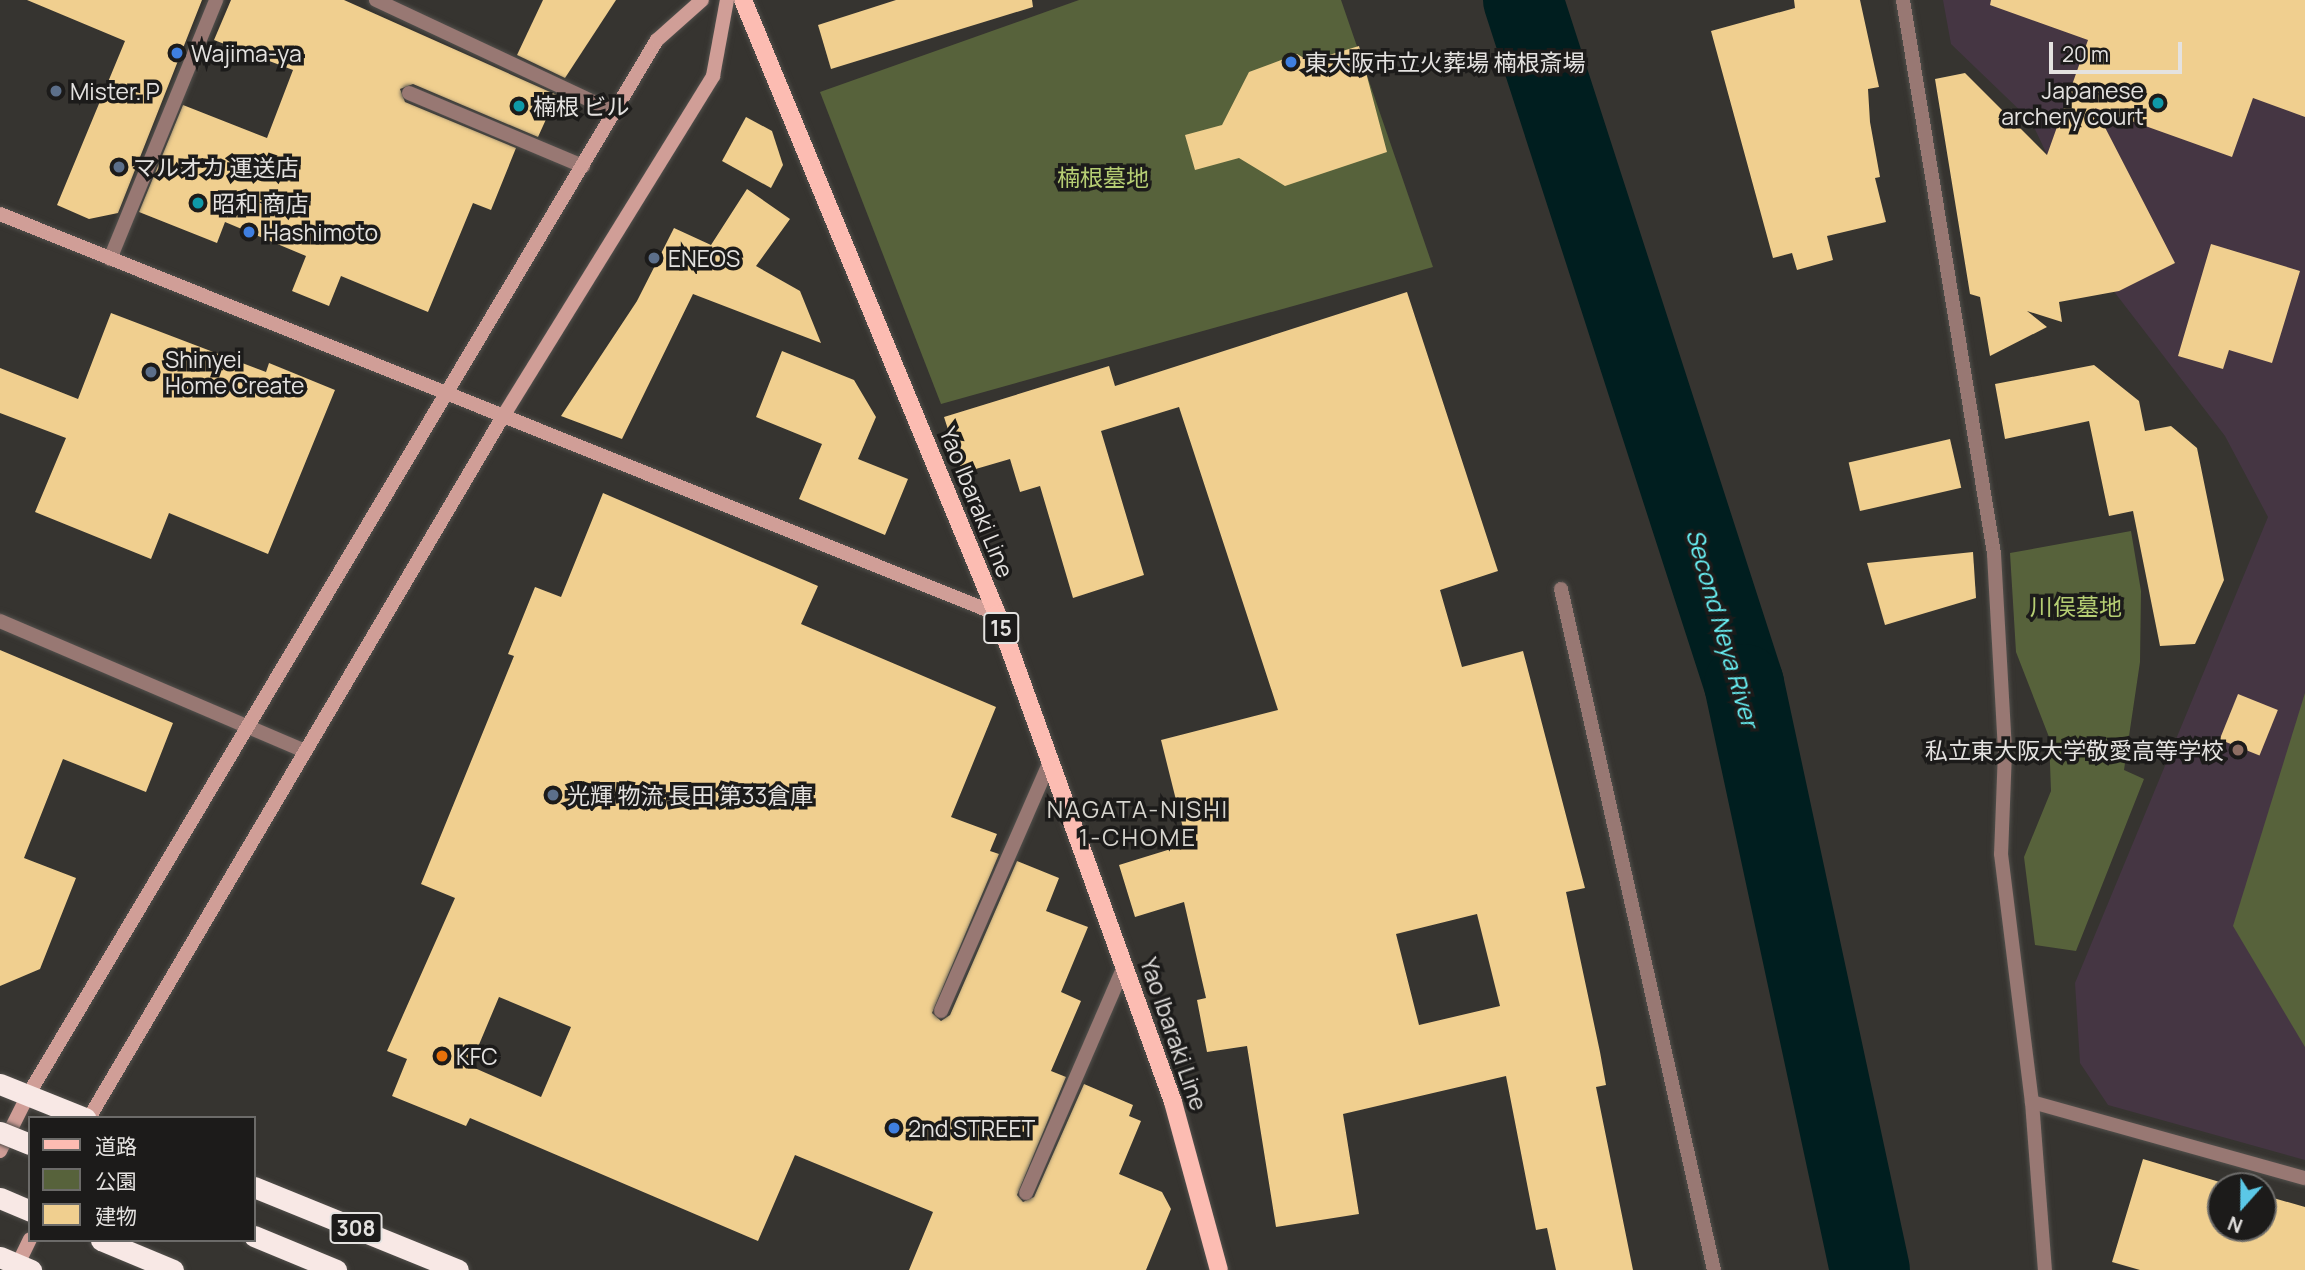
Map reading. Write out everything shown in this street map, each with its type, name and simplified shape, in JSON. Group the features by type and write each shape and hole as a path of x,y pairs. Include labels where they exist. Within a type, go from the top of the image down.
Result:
{"highway":[{"path":"0,1084 82,1116"},
{"path":"0,1132 28,1143"},
{"name":"308","path":"256,1188 457,1270"},
{"path":"0,1198 28,1210"},
{"path":"256,1237 336,1270"},
{"path":"106,1242 173,1270"}],"main road":[{"name":"Yao Ibaraki Line","path":"743,0 997,614 1173,1102 1219,1270"}],"street":[{"path":"110,259 216,0"},
{"path":"376,0 615,111"},
{"path":"0,1151 28,1095 250,727 657,40 702,0"},
{"path":"88,1116 502,418 713,76 727,0"},
{"path":"1903,0 1994,554 2005,751 2001,854 2032,1102 2045,1270"},
{"path":"409,93 583,166"},
{"path":"0,214 447,396 997,614"},
{"path":"1560,589 1714,1270"},
{"path":"0,621 305,751"},
{"path":"940,1012 1050,761"},
{"path":"1026,1193 1125,967"},
{"path":"2032,1102 2305,1178"},
{"path":"16,1265 28,1242"}],"shaded area":[{"name":"私立東大阪大学敬愛高等学校","path":"1943,0 2305,0 2305,1160 2108,1105 2080,1063 2075,983 2268,517 2225,436 2109,285 2031,121 1951,44"}],"green space":[{"name":"楠根墓地","path":"1079,0 1341,0 1433,267 941,404 820,92"},
{"name":"川俣墓地","path":"2131,531 2141,591 2140,662 2124,770 2144,779 2076,951 2035,945 2024,857 2051,791 2049,737 2016,652 2010,553"},
{"path":"2305,693 2305,1047 2233,926"}],"building":[{"path":"27,0 202,0 118,213 89,219 57,205 125,41"},
{"path":"231,0 344,0 557,95 538,137 413,84 400,89 405,102 516,148 491,210 473,203 428,312 341,276 329,306 292,291 306,256 225,222 217,243 139,212 183,105 267,138 293,70 214,40"},
{"path":"543,0 616,0 565,78 517,55"},
{"path":"896,0 1032,0 1033,7 831,69 818,25"},
{"path":"1794,0 1860,0 1879,87 1868,89 1870,122 1880,177 1875,178 1886,222 1827,236 1833,260 1797,270 1792,253 1773,258 1711,31 1795,8"},
{"path":"1991,0 2305,0 2305,117 2253,98 2232,157 2095,108 2175,263 2119,291 2059,302 2062,322 2027,311 2047,327 1990,356 1980,297 1970,294 1935,79 1965,73 2047,155 2088,40 1990,5"},
{"path":"1359,46 1387,152 1285,186 1239,158 1195,170 1185,135 1222,125 1249,72 1297,54 1309,61"},
{"path":"746,117 772,131 783,165 771,188 722,161"},
{"path":"747,189 790,219 756,266 800,291 821,343 693,294 622,439 561,416 637,301 674,228 711,245"},
{"path":"2211,244 2300,271 2272,363 2229,350 2223,369 2178,356"},
{"path":"1407,292 1498,571 1440,590 1462,667 1523,651 1585,888 1566,892 1606,1085 1596,1087 1633,1270 1556,1270 1547,1228 1536,1230 1506,1076 1343,1114 1359,1214 1276,1227 1247,1046 1207,1052 1197,1000 1206,998 1184,902 1135,917 1119,865 1187,844 1161,740 1278,710 1179,407 1101,431 1144,575 1073,598 1040,486 1020,492 1010,459 962,473 944,417 1109,366 1115,386","holes":["1477,914 1500,1006 1419,1025 1396,934"]},
{"path":"111,313 266,372 269,363 335,390 268,554 169,513 151,559 35,512 66,438 0,413 0,368 78,399"},
{"path":"782,351 854,380 876,417 858,459 908,479 885,535 799,499 822,444 756,417"},
{"path":"2094,365 2139,401 2145,431 2171,426 2197,448 2224,580 2195,644 2160,646 2133,511 2109,516 2089,421 2005,439 1995,384"},
{"path":"1950,439 1961,488 1860,511 1849,462"},
{"path":"603,493 818,586 801,624 996,707 951,817 997,834 990,851 999,854 932,1013 941,1021 950,1015 1017,861 1059,878 1046,911 1088,927 1061,992 1081,1001 1051,1071 1066,1077 1017,1195 1023,1202 1034,1197 1084,1084 1133,1105 1129,1116 1141,1121 1119,1174 1162,1192 1171,1209 1146,1270 909,1270 933,1212 795,1155 758,1241 470,1118 466,1126 392,1096 407,1059 387,1051 455,898 421,884 514,656 508,654 535,587 561,597","holes":["499,997 571,1027 541,1097 470,1066"]},
{"path":"1973,552 1976,598 1885,625 1867,563"},
{"path":"0,650 173,723 146,792 63,759 24,858 76,878 40,969 0,986"},
{"path":"2238,694 2278,710 2260,756 2220,739"},
{"path":"2143,1159 2207,1178 2207,1242 2277,1242 2277,1199 2305,1207 2305,1270 2140,1270 2112,1262"}],"waterway":[{"name":"Second Neya River","path":"1523,0 1744,684 1870,1270"}],"place":[{"name":"Wajima-ya","path":"177,53"},
{"name":"東大阪市立火葬場 楠根斎場","path":"1291,62"},
{"name":"Mister. P","path":"56,91"},
{"name":"Japanese archery court","path":"2158,103"},
{"name":"楠根 ビル","path":"519,106"},
{"name":"マルオカ 運送店","path":"119,167"},
{"name":"昭和 商店","path":"198,203"},
{"name":"Hashimoto","path":"249,232"},
{"name":"ENEOS","path":"654,258"},
{"name":"Shinyei Home Create","path":"151,372"},
{"name":"私立東大阪大学敬愛高等学校","path":"2238,750"},
{"name":"光輝 物流 長田 第33倉庫","path":"553,795"},
{"name":"KFC","path":"442,1056"},
{"name":"2nd STREET","path":"894,1128"}],"district":[{"name":"NAGATA-NISHI 1-CHOME","path":"1138,823"}]}
